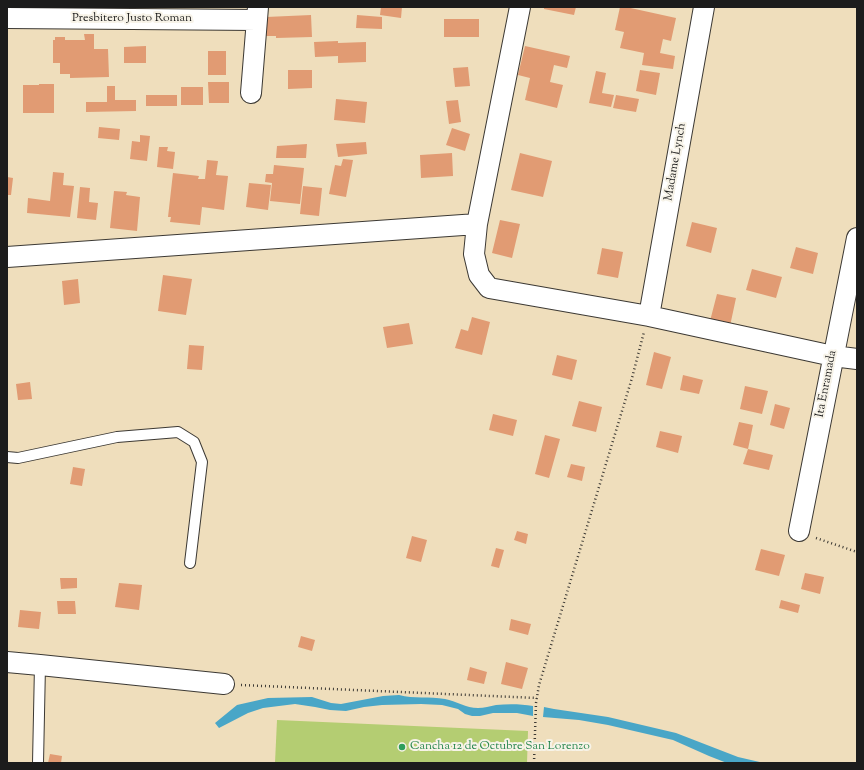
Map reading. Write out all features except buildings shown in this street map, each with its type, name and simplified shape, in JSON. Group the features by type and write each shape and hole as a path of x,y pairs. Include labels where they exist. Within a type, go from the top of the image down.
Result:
{"street":[{"path":"520,7 478,224 474,254 479,275 489,288 649,316 833,356 857,359"},
{"name":"Madame Lynch","path":"649,316 704,7"},
{"path":"252,93 257,14"},
{"name":"Presbitero Justo Roman","path":"7,18 257,14"},
{"path":"7,257 478,224"},
{"name":"Ita Enramada","path":"799,531 857,238"},
{"path":"7,662 224,684"}],"lane":[{"path":"7,457 18,458 117,437 178,432 194,442 202,462 190,563"},
{"path":"38,763 40,665"}],"path":[{"path":"534,763 536,703 539,685 632,378 649,316"},
{"path":"799,531 857,552"},
{"path":"224,684 537,698"}],"green space":[{"name":"Cancha 12 de Octubre San Lorenzo","path":"277,720 528,731 527,763 275,763"}],"water":[{"path":"399,695 445,699 474,708 505,704 533,706 533,716 517,713 493,713 472,716 465,714 458,709 442,705 382,705 346,711 295,704 263,708 248,713 219,728 215,723 237,705 268,698 312,697 331,703 341,704 383,696"},
{"path":"544,707 608,717 676,733 738,757 764,763 727,763 673,740 608,725 579,720 543,717"}],"place":[{"name":"Cancha 12 de Octubre San Lorenzo","path":"402,747"}]}
